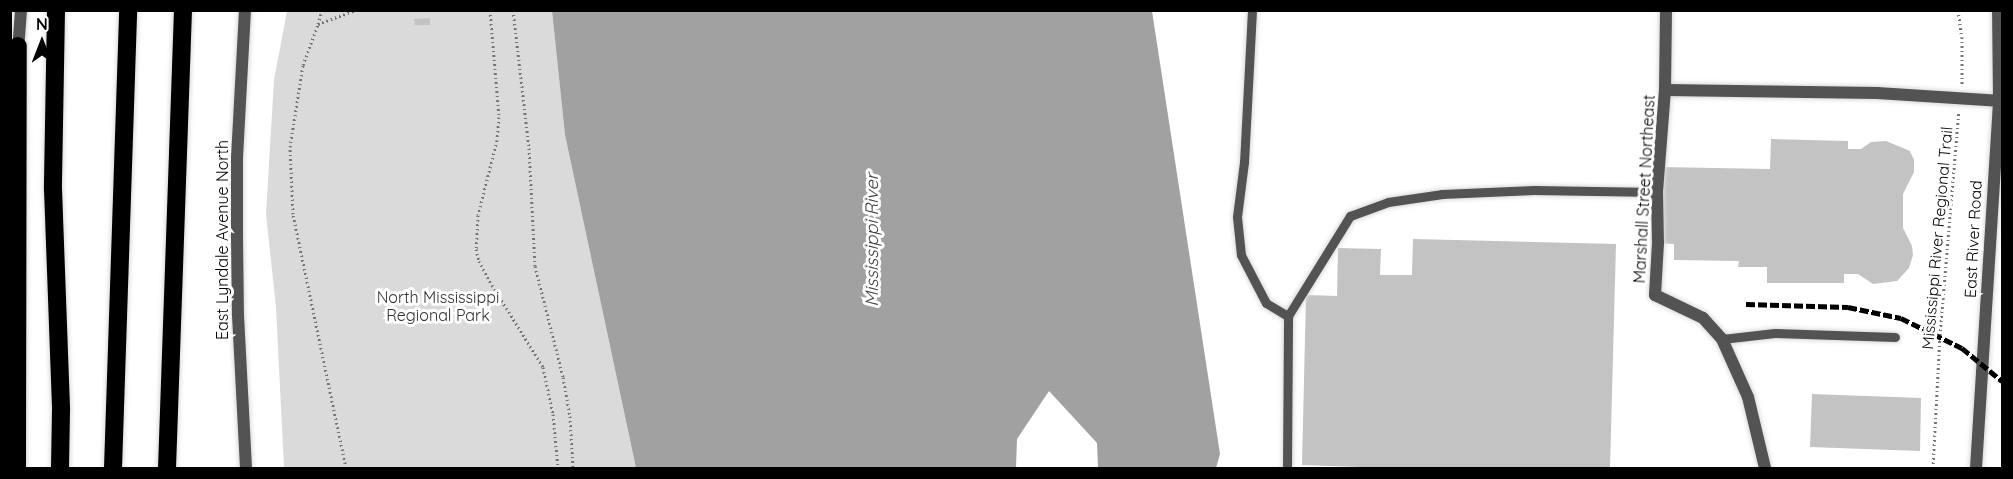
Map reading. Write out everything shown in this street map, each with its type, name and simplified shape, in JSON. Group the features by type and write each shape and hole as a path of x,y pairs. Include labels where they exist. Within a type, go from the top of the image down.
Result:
{"highway":[{"path":"56,10 53,189 61,410 60,468"},
{"path":"112,468 128,10"},
{"path":"167,468 183,10"},
{"path":"17,468 18,46"}],"street":[{"path":"10,128 21,10"},
{"name":"East Lyndale Avenue North","path":"245,10 237,160 237,237 238,315 246,468"},
{"name":"Marshall Street Northeast","path":"1666,10 1665,90 1657,192 1658,243 1655,295 1703,318 1722,339 1748,397 1765,468"},
{"name":"East River Road","path":"1976,468 2001,101 1998,10"},
{"path":"1665,90 1877,93 2001,101"}],"lane":[{"path":"1252,10 1244,162 1237,217 1241,255 1266,303 1288,316"},
{"path":"1287,468 1288,316 1350,216 1388,202 1442,194 1511,191 1657,192"},
{"path":"1722,339 1774,333 1895,337"}],"path":[{"path":"322,10 303,65 290,147 293,214 345,468"},
{"path":"318,24 356,10"},
{"path":"490,10 499,117 497,140 478,215 476,249 479,261 492,285 543,367 553,414 558,468"},
{"path":"513,10 529,148 535,266 563,377 570,416 573,468"},
{"name":"Mississippi River Regional Trail","path":"1933,468 1940,335 1961,97 1962,37 1958,10"}],"green space":[{"name":"North Mississippi Regional Park","path":"287,11 552,11 565,135 636,468 284,468 276,307 266,214 274,80"}],"water":[{"name":"Mississippi River","path":"552,11 1152,11 1220,454 1216,468 1098,468 1097,443 1049,391 1017,439 1016,468 636,468 565,135"}],"building":[{"path":"430,18 430,25 415,25 414,19"},
{"path":"1771,139 1848,141 1848,149 1861,149 1871,142 1886,141 1910,151 1914,160 1914,172 1903,194 1903,228 1912,246 1913,255 1909,268 1897,281 1873,284 1858,274 1844,274 1844,283 1767,283 1767,267 1738,267 1739,261 1674,260 1674,244 1658,243 1659,167 1770,169"},
{"path":"1413,239 1616,244 1610,468 1387,468 1302,465 1306,295 1337,296 1338,248 1381,249 1380,275 1412,275"},
{"path":"1812,394 1921,398 1920,451 1810,447"}],"railway":[{"path":"1746,304 1848,307 1901,318 1962,348 2002,381"}]}
